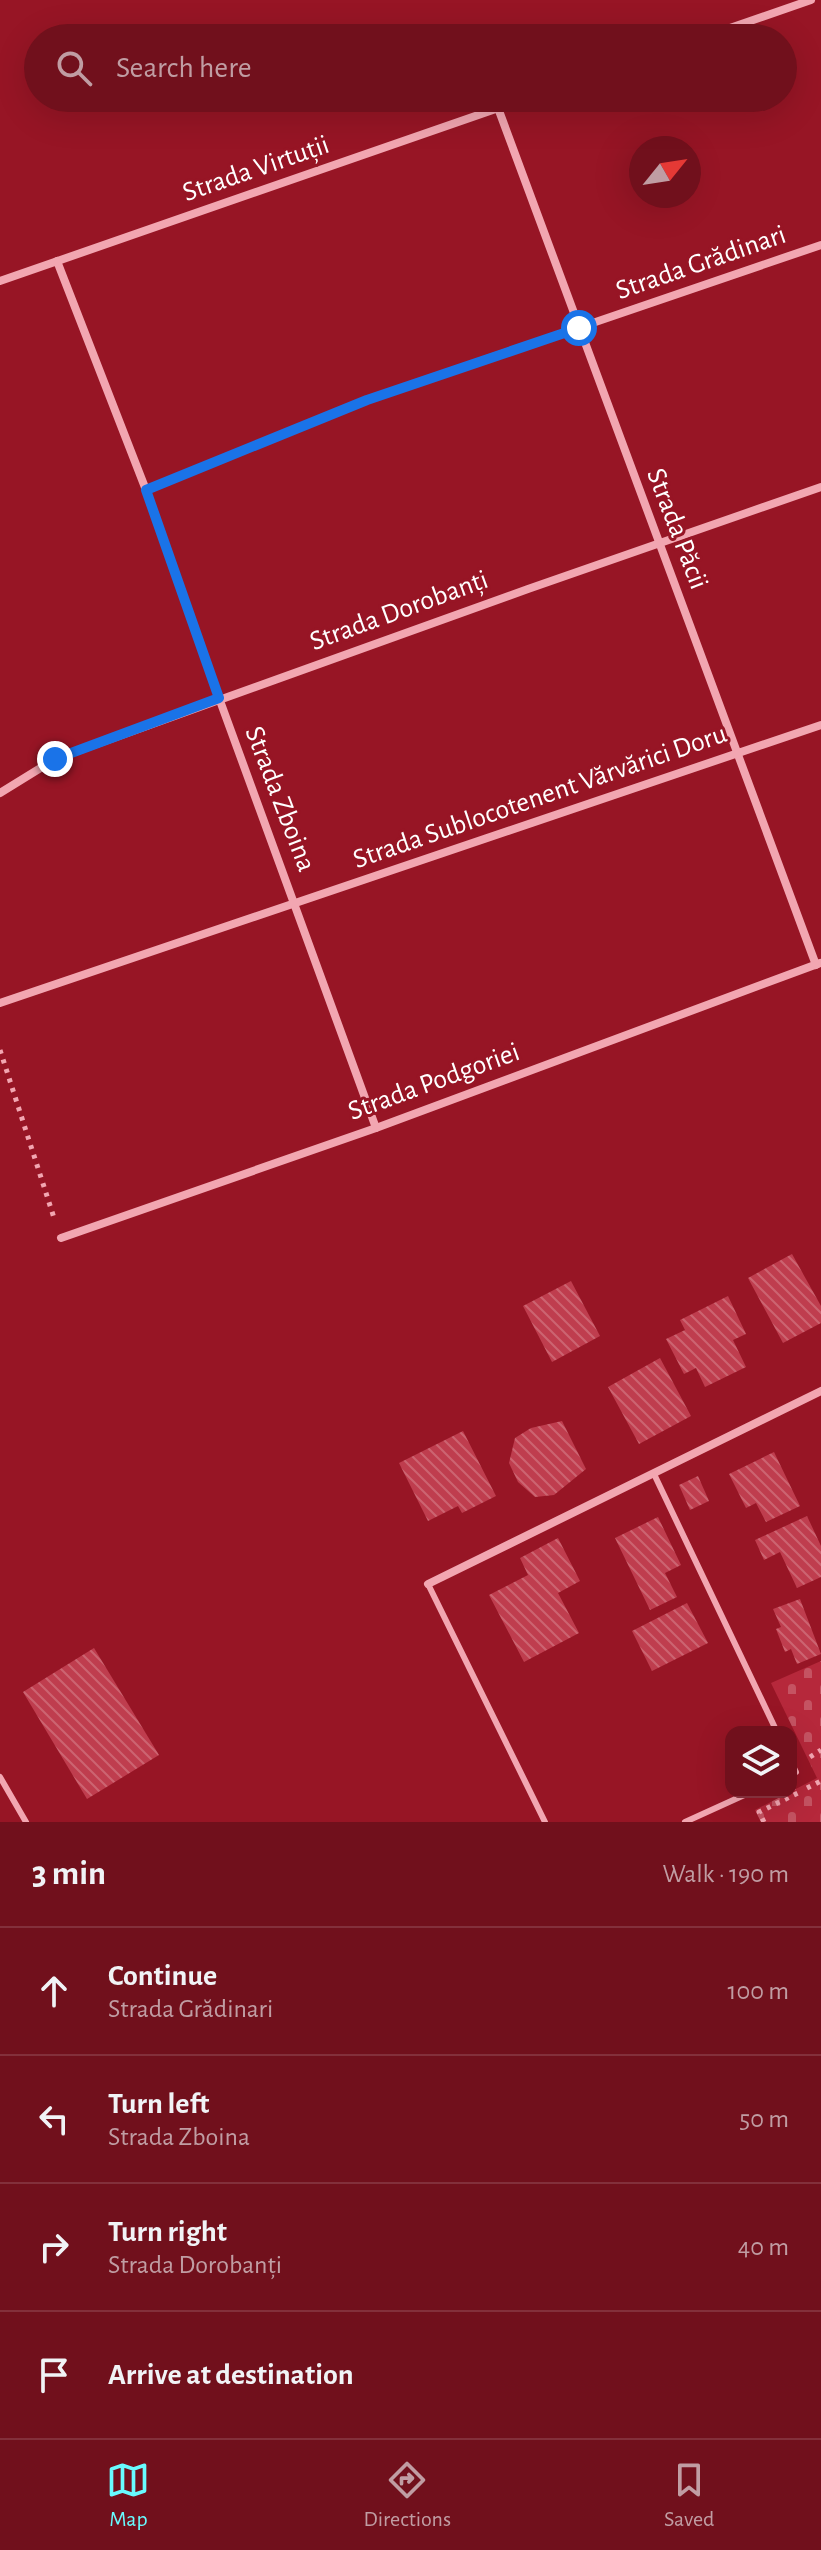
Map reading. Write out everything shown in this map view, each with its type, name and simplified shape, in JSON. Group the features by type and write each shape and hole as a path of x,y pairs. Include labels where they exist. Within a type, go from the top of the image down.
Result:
{"street":[{"path":"742,24 811,0"},
{"name":"Strada Virtuții","path":"0,281 486,112"},
{"name":"Strada Păcii","path":"499,112 818,964"},
{"name":"Strada Grădinari","path":"146,490 367,400 821,245"},
{"name":"Strada Zboina","path":"57,261 146,490 376,1128"},
{"name":"Strada Dorobanți","path":"0,793 55,759 219,698 821,487"},
{"name":"Strada Sublocotenent Vărvărici Doru","path":"0,1003 821,725"},
{"name":"Strada Podgoriei","path":"61,1238 376,1128 818,964"},
{"path":"428,1584 821,1391"}],"lane":[{"path":"654,1474 774,1726"},
{"path":"428,1584 545,1822"},
{"path":"0,1777 26,1822"},
{"path":"685,1822 738,1798"}],"path":[{"path":"0,1050 61,1238"},
{"path":"764,1822 759,1812 821,1782"}],"green space":[{"path":"821,1661 821,1822 761,1822 755,1810 778,1798 797,1798 797,1788 817,1778 797,1737 797,1726 792,1726 771,1683"}],"building":[{"path":"792,1254 821,1306 821,1323 783,1343 748,1278"},
{"path":"571,1281 600,1336 552,1362 523,1306"},
{"path":"728,1296 746,1334 733,1340 746,1367 705,1387 696,1368 684,1374 666,1339 685,1330 680,1320"},
{"path":"660,1358 691,1416 639,1444 608,1387"},
{"path":"562,1421 586,1469 554,1495 535,1497 518,1482 509,1463 515,1438 531,1428"},
{"path":"463,1431 496,1496 462,1513 458,1506 428,1521 399,1463"},
{"path":"774,1452 800,1506 766,1522 756,1503 746,1508 729,1474"},
{"path":"698,1476 709,1501 690,1510 679,1485"},
{"path":"807,1516 821,1546 821,1577 797,1588 780,1552 764,1560 755,1540"},
{"path":"658,1517 681,1565 665,1573 677,1597 650,1610 615,1538"},
{"path":"558,1538 580,1581 558,1593 579,1633 524,1662 489,1595 528,1575 520,1558"},
{"path":"800,1599 821,1654 797,1664 791,1649 785,1652 776,1629 781,1627 773,1609"},
{"path":"687,1603 708,1643 652,1671 632,1631"},
{"path":"94,1648 159,1755 87,1799 23,1692"}],"route":[{"path":"55,759 219,698 146,490 367,400 579,328"}]}
